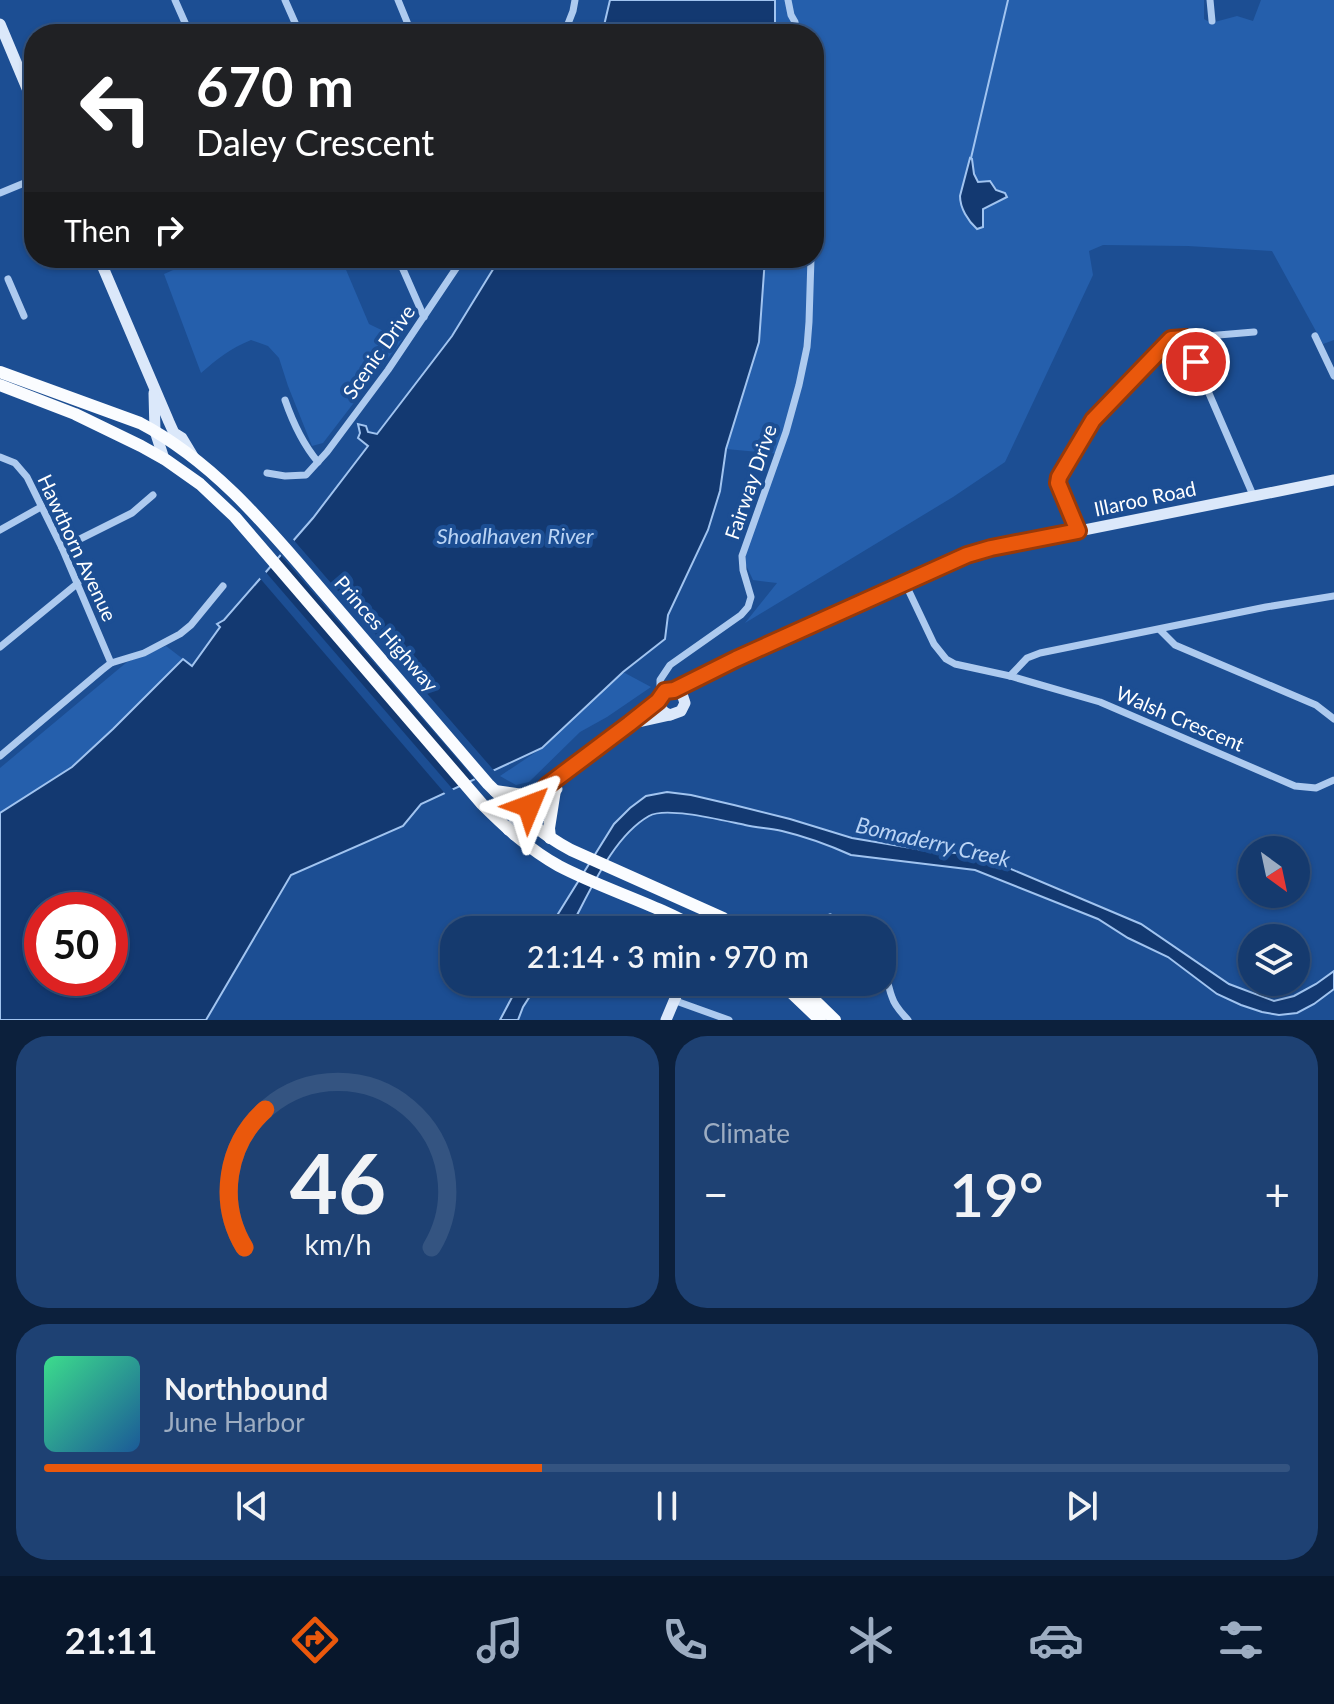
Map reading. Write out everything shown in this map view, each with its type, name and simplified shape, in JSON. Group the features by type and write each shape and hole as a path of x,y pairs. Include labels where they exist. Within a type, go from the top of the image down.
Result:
{"highway":[{"name":"Princes Highway","path":"0,372 155,431 196,460 227,484 492,787 524,818 550,838 583,855 716,916"},
{"name":"Princes Highway","path":"0,385 75,414 187,474 235,517 474,795 511,832 574,873 675,915"},
{"path":"492,787 523,795 552,788 550,838"},
{"path":"795,996 820,1020"},
{"path":"810,996 835,1020"}],"main road":[{"path":"0,24 24,82"},
{"path":"103,268 174,433 182,438 196,460"},
{"path":"153,385 155,431 164,459"},
{"name":"Illaroo Road","path":"511,832 568,771 666,694 979,551 1334,480"},
{"name":"Illaroo Road","path":"629,724 678,714 702,675"},
{"path":"670,715 662,712 666,694 682,694 685,703"},
{"path":"707,916 709,912"},
{"path":"666,1020 678,996"}],"street":[{"path":"175,0 186,24"},
{"path":"285,0 296,24"},
{"path":"398,0 408,24"},
{"path":"568,24 575,0"},
{"path":"788,0 795,24"},
{"path":"1210,0 1212,21"},
{"path":"19,70 24,68"},
{"path":"0,193 24,183"},
{"path":"402,268 424,317"},
{"name":"Scenic Drive","path":"267,473 306,475 388,370 456,268"},
{"name":"Fairway Drive","path":"663,675 670,665 741,615 750,602 742,556 786,432 799,385 807,347 811,268"},
{"path":"8,279 24,316"},
{"path":"1078,531 1058,483 1093,420 1171,339 1254,332"},
{"path":"1315,336 1334,376"},
{"path":"1185,338 1253,495"},
{"path":"285,400 292,422 306,448 318,462"},
{"name":"Hawthorn Avenue","path":"0,457 22,469 62,548 111,663"},
{"path":"62,548 132,513 153,495"},
{"path":"0,530 41,507"},
{"path":"0,647 78,583"},
{"name":"Walsh Crescent","path":"905,583 934,644 946,659 955,664 1100,702 1295,786 1316,788 1334,780"},
{"path":"0,756 111,663 144,653 180,634 223,586"},
{"path":"1010,676 1027,658 1040,653 1334,596"},
{"path":"1160,630 1175,645 1316,705 1334,719"},
{"path":"663,675 667,677 666,694 660,680 663,675"},
{"path":"891,996 908,1020"},
{"path":"676,1001 729,1020"}],"shaded area":[{"path":"775,0 1204,0 1204,19 1211,23 1237,16 1253,21 1261,0 1334,0 1334,340 1323,344 1272,251 1103,245 1089,251 1093,275 1005,462 745,623 777,583 753,580 745,563 747,546 781,454 726,449 759,342 764,268 824,268 824,24 775,24"},
{"path":"178,268 345,268 369,324 402,340 323,443 312,446 279,358 268,346 251,340 224,354 201,373 164,274"},
{"path":"166,646 183,659 72,767 0,813 0,768 127,662"},
{"path":"623,672 651,687 580,732 529,782 516,785 500,776 542,748"}],"water":[{"path":"610,0 775,0 775,24 604,24"},
{"path":"970,158 978,182 990,181 996,190 1007,197 983,209 983,227 977,229 965,214 960,201"},
{"name":"Shoalhaven River","path":"494,268 764,268 759,342 726,449 720,491 708,530 668,615 665,639 623,672 542,748 421,804 403,826 291,875 206,1020 0,1020 0,813 72,767 183,659 192,666 220,627 217,624 224,620 313,518 368,446 358,438 358,424 366,426 368,432 377,434 452,336"},
{"path":"667,792 691,795 852,838 967,854 999,864 1141,924 1238,987 1238,996 1261,996 1274,1001 1310,996 1310,987 1334,971 1334,989 1297,1013 1279,1015 1262,1012 1217,994 1168,957 1098,919 975,870 851,855 782,831 682,813 657,813 636,825 603,867 577,916 557,916 614,824 646,796"},
{"path":"513,996 530,996 518,1020 500,1020"}],"pier":[{"path":"291,537 497,774 478,783 278,552"},
{"path":"263,569 456,793 448,797 258,576"}],"waterway":[{"path":"971,158 1008,0"}],"route":[{"path":"529,806 548,785 658,701 665,691 674,690 967,555 1078,531 1058,483 1093,420 1171,339 1185,338 1196,362"}],"water label":[{"name":"Bomaderry Creek","path":"933,842"}]}
